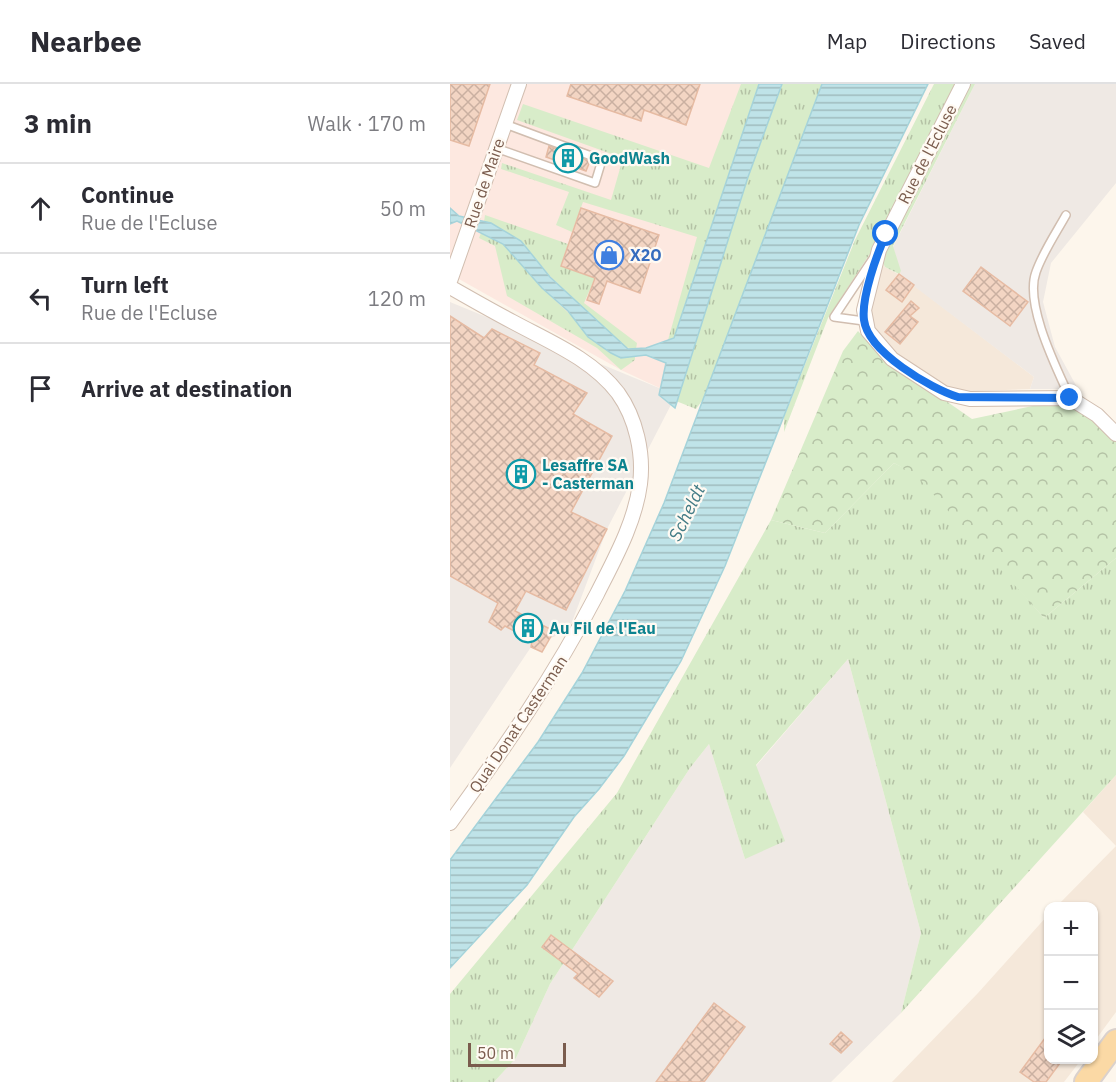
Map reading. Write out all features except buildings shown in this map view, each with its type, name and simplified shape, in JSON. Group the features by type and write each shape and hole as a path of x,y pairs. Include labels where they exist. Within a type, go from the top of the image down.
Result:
{"main road":[{"path":"1086,1082 1116,1041"}],"street":[{"name":"Rue de Maire","path":"450,281 519,84"},
{"name":"Rue de l'Ecluse","path":"864,321 864,310 879,250 963,84"},
{"name":"Quai Donat Casterman","path":"450,287 594,368 618,394 632,422 640,450 640,483 635,508 615,558 564,658 508,745 450,823"},
{"path":"864,321 875,342 892,359 944,393 970,399 1070,398 1097,416 1116,434"}],"lane":[{"path":"496,148 595,183 602,160 505,124"},
{"path":"1066,215 1035,274 1036,312 1053,360 1070,398"},
{"path":"864,321 834,317 879,250"}],"shaded area":[{"path":"450,84 765,84 664,390 621,370 450,274"},
{"path":"975,84 1116,84 1116,183 1051,263 1043,302 1055,347 1078,389 1030,389 1034,377 902,277 893,247"},
{"path":"878,255 885,267 898,274 901,271 903,277 1034,377 1030,389 953,392 875,342 865,316"},
{"name":"Lesaffre SA - Casterman","path":"450,302 676,395 607,529 569,630 531,647 450,768"},
{"path":"848,659 921,933 901,1013 831,1082 494,1082 516,1058 550,984 690,768 709,744 745,859 756,766"},
{"path":"1116,775 1116,846 1083,812"},
{"path":"1116,846 1116,1012 1098,1037 1098,902 1061,902"},
{"path":"1044,919 1044,1064 1078,1064 1064,1082 892,1082 978,993"}],"green space":[{"path":"741,84 759,84 674,338 668,340 697,237 583,202 572,232 556,225 569,192 501,169 502,163 611,200 623,158 517,120 523,104 709,168"},
{"path":"782,84 823,84 704,398 696,409 676,401 677,393 748,177"},
{"path":"934,84 975,84 893,246 901,271 899,274 885,267 878,252 871,252 828,318 784,432 784,417 855,240"},
{"path":"485,215 568,244 561,266 595,278 584,303 637,343 636,349 624,347 550,276 521,241 484,222"},
{"path":"481,233 503,244 542,288 611,353 621,358 635,356 635,360 621,370 597,348 507,296 495,246 479,238"},
{"path":"858,331 880,355 972,419 1070,398 1116,440 1116,558 1044,618 916,475 894,463 825,533 771,520 843,351"},
{"path":"894,463 922,477 1044,618 1116,558 1116,775 901,1013 921,933 848,659 756,765 785,841 745,859 709,744 690,768 550,984 516,1058 494,1082 450,1082 450,994 617,793 771,520 825,533"}],"water":[{"path":"759,84 782,84 748,177 675,408 659,395 666,363 646,355 621,358 611,353 588,337 568,311 542,288 503,244 457,221 450,224 450,208 459,216 491,223 521,241 550,277 628,349 646,348 674,338"},
{"name":"Scheldt","path":"822,84 928,84 859,225 725,566 681,661 624,756 574,817 527,885 450,968 450,860 538,742 582,673 625,591 664,503"}],"place":[{"name":"GoodWash","path":"568,158"},
{"name":"X2O","path":"609,255"},
{"name":"Lesaffre SA - Casterman","path":"521,474"},
{"name":"Au Fil de l'Eau","path":"528,628"}],"route":[{"path":"886,234 879,250 864,310 864,321 875,342 892,359 904,369 944,393 958,397 970,399 1070,398"}]}
